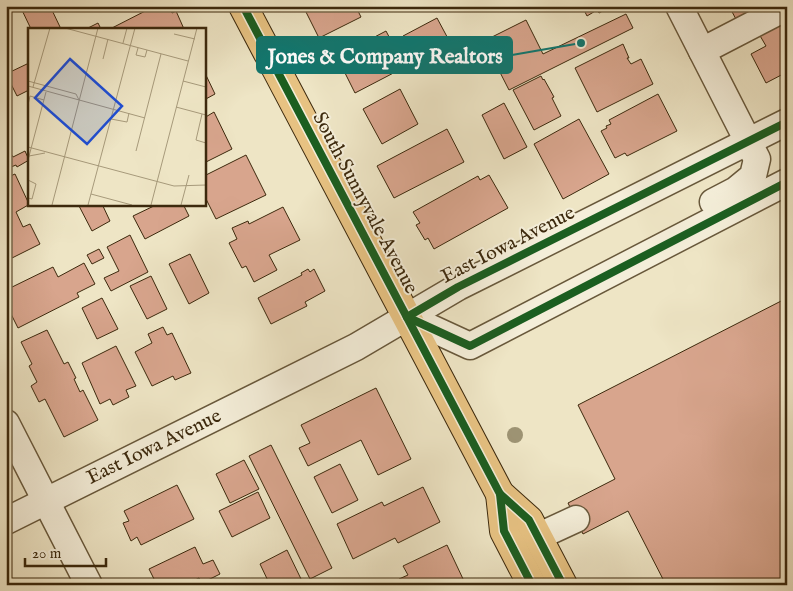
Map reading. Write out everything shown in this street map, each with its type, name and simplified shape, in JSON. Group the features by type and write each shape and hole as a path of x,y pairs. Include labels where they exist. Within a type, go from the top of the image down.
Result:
{"main road":[{"name":"South Sunnyvale Avenue","path":"242,6 500,494 529,520 563,585"},
{"name":"South Sunnyvale Avenue","path":"500,494 504,531 532,585"}],"street":[{"path":"645,256 666,227 736,190 753,176 757,159 679,6"},
{"path":"702,51 787,7"},
{"name":"East Iowa Avenue","path":"6,521 356,347 458,287 787,122"},
{"path":"407,317 470,346 779,186"},
{"path":"6,423 89,585"},
{"path":"538,537 576,519"}],"building":[{"path":"20,6 50,6 61,28 31,28"},
{"path":"155,6 169,6 172,13 176,11 184,28 112,28"},
{"path":"303,6 358,6 356,7 361,17 319,38"},
{"path":"582,6 612,6 599,13 597,10 587,16"},
{"path":"729,6 780,6 738,23"},
{"path":"626,14 633,28 509,90 484,41 526,20 543,54"},
{"path":"437,18 452,46 418,64 403,36"},
{"path":"787,19 787,72 766,83 751,54 766,46 759,34"},
{"path":"98,23 100,28 88,28"},
{"path":"386,31 405,67 355,93 341,65 370,51 365,42"},
{"path":"623,44 631,64 641,59 653,84 597,112 575,68"},
{"path":"28,63 28,90 17,96 6,74"},
{"path":"205,73 215,94 205,99"},
{"path":"541,76 554,97 552,98 561,116 534,130 513,90"},
{"path":"400,89 418,124 382,144 363,109"},
{"path":"658,94 677,131 627,156 625,153 615,158 601,131 611,124 609,120"},
{"path":"504,103 527,147 504,159 482,115"},
{"path":"214,112 232,149 205,162 205,117"},
{"path":"579,119 609,174 563,199 534,144"},
{"path":"447,129 464,162 394,198 377,166"},
{"path":"8,149 13,157 25,151 28,161 17,167 16,165 6,169 6,150"},
{"path":"246,155 266,195 216,219 205,197 205,176"},
{"path":"15,174 28,205 16,212 23,227 30,224 40,244 6,261 6,178"},
{"path":"489,175 508,208 434,249 428,238 425,240 416,225 420,223 413,212 478,176 480,180"},
{"path":"79,205 102,205 110,221 92,231"},
{"path":"156,205 184,205 189,216 145,239 133,216"},
{"path":"283,207 300,240 269,255 277,270 254,282 246,266 242,268 229,243 237,239 232,228 248,221 249,224"},
{"path":"130,235 148,272 111,291 104,278 119,271 107,247"},
{"path":"99,249 104,258 92,264 87,255"},
{"path":"190,254 209,293 189,304 169,264"},
{"path":"84,263 95,284 77,293 79,297 18,328 6,304 6,290 53,267 58,277"},
{"path":"308,269 310,272 314,269 325,291 305,302 307,306 271,324 258,298 302,275 301,273"},
{"path":"151,276 167,309 147,319 130,286"},
{"path":"102,298 118,329 97,339 82,308"},
{"path":"787,298 787,585 666,585 628,511 583,534 568,503 615,479 578,405"},
{"path":"163,327 167,335 172,333 191,373 175,380 173,376 152,386 135,352 152,343 148,334"},
{"path":"47,330 64,364 68,362 80,392 83,390 98,420 64,437 45,399 39,402 31,386 37,382 29,366 32,364 21,342"},
{"path":"116,346 136,386 126,390 129,397 113,405 110,399 100,404 82,363"},
{"path":"376,388 411,459 378,475 361,440 308,466 299,448 310,443 301,425"},
{"path":"271,445 332,568 310,579 249,456"},
{"path":"244,460 259,489 230,503 216,474"},
{"path":"340,464 358,500 332,513 314,477"},
{"path":"177,485 194,519 141,545 137,537 131,541 123,523 129,521 124,511"},
{"path":"423,487 440,522 398,543 395,538 353,559 337,524 382,502 384,506"},
{"path":"258,492 270,518 232,537 219,511"},
{"path":"447,545 464,581 457,585 402,585 399,579 408,575 403,566"},
{"path":"195,547 203,564 213,560 220,574 202,583 199,578 185,585 157,585 149,569"},
{"path":"287,550 302,581 294,585 270,585 260,564"}],"cycle path":[{"path":"243,6 500,494 529,520 563,585"},
{"path":"407,317 458,287 787,122"},
{"path":"407,317 470,346 787,182"},
{"path":"500,494 504,531 532,585"}],"place":[{"name":"Jones & Company Realtors","path":"581,43"}]}
